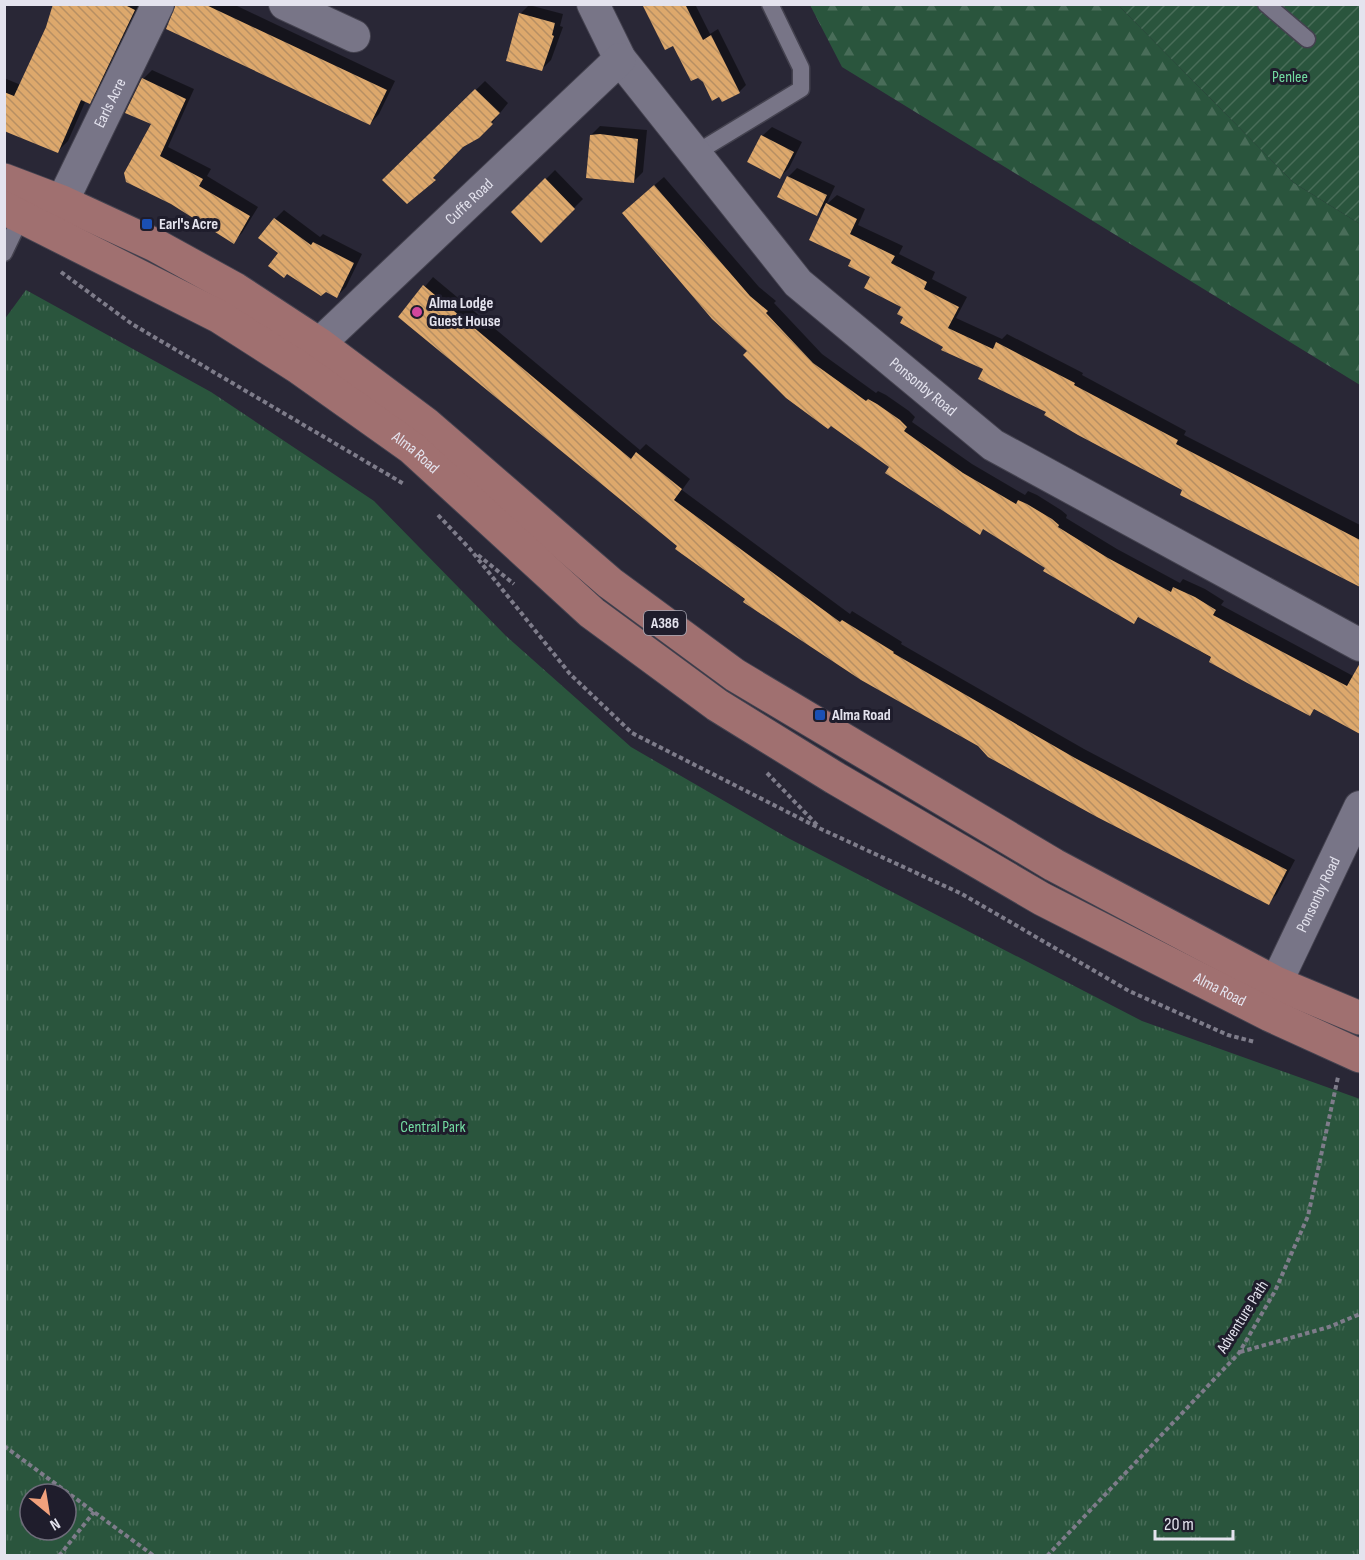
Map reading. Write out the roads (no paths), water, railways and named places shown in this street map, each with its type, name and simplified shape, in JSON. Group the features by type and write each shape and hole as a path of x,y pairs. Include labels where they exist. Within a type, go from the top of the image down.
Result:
{"main road":[{"name":"Alma Road","path":"4,180 62,202 154,245 236,289 319,344 426,424 610,583 735,675 1054,865 1276,983 1360,1018"},
{"name":"Alma Road","path":"13,212 220,317 298,367 412,448 592,613 717,705 835,778 1042,899 1360,1056"}],"street":[{"name":"Earls Acre","path":"62,202 158,4"},
{"path":"285,4 354,36"},
{"name":"Ponsonby Road","path":"593,4 620,59 798,283 993,445 1360,645"},
{"name":"Cuffe Road","path":"319,344 620,59"},
{"name":"Ponsonby Road","path":"1276,983 1360,807"}],"lane":[{"path":"696,153 801,88 801,68 770,4"},
{"path":"1266,4 1307,39"},
{"path":"4,253 13,212"}],"place":[{"name":"Earl's Acre","path":"147,224"},
{"name":"Alma Lodge Guest House","path":"417,312"},
{"name":"Alma Road","path":"820,715"}],"park label":[{"name":"Penlee","path":"1290,77"},
{"name":"Central Park","path":"433,1127"}]}
